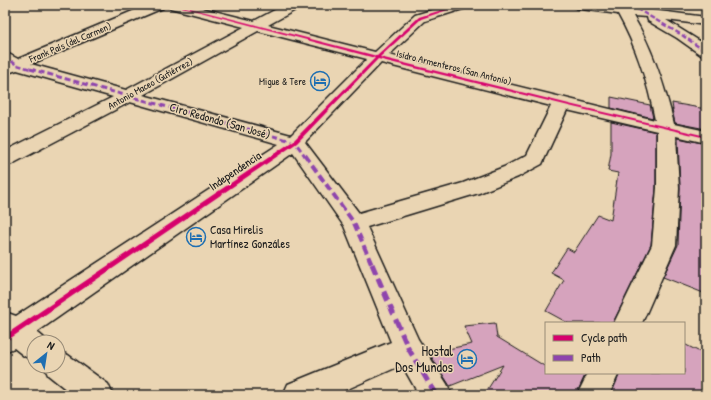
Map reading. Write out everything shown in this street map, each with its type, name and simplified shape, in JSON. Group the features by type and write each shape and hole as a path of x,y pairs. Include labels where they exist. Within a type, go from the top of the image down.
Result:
{"street":[{"name":"Frank País (del Carmen)","path":"9,63 158,5"},
{"name":"Isidro Armenteros (San Antonio)","path":"175,5 377,58 706,137"},
{"name":"Antonio Maceo (Gutiérrez)","path":"5,159 130,95 255,25 294,5"},
{"name":"Independencia","path":"15,336 295,142 377,58 420,18 462,5"},
{"path":"582,5 625,7 646,14 706,21"},
{"path":"625,7 657,89 666,128 668,188 664,245 628,322"},
{"path":"646,14 682,35 706,52"},
{"name":"Ciro Redondo (San José)","path":"9,63 130,95 295,142"},
{"path":"354,223 471,188 510,172 535,159 561,103"},
{"path":"295,142 354,223 408,348 436,395"},
{"path":"299,395 408,348"},
{"path":"66,371 97,395"},
{"path":"593,395 604,374"}],"building":[{"path":"611,97 650,105 653,118 611,108"},
{"path":"672,103 706,109 706,129 675,123"},
{"path":"611,122 656,132 656,188 651,245 613,322 566,322 546,311 564,280 551,273 567,248 574,252 598,215 611,220 618,173 608,171 611,154"},
{"path":"678,138 706,144 706,294 663,277 678,245 680,188"},
{"path":"495,323 497,337 545,366 545,374 586,374 576,395 484,395 503,365 450,386 429,353 472,344 464,326"},
{"path":"685,344 706,355 706,395 611,395 620,374 685,374"}],"marked path":[{"path":"630,5 682,35 706,52"},
{"path":"5,57 17,65 295,142 354,223 408,348 436,395"}],"cycle path":[{"path":"175,5 506,90 706,137"},
{"path":"5,339 295,142 377,58 420,18 461,5"}],"place":[{"name":"Migue & Tere","path":"320,81"},
{"name":"Casa Mirelis Martínez Gonzáles","path":"196,237"},
{"name":"Hostal Dos Mundos","path":"467,359"}]}
